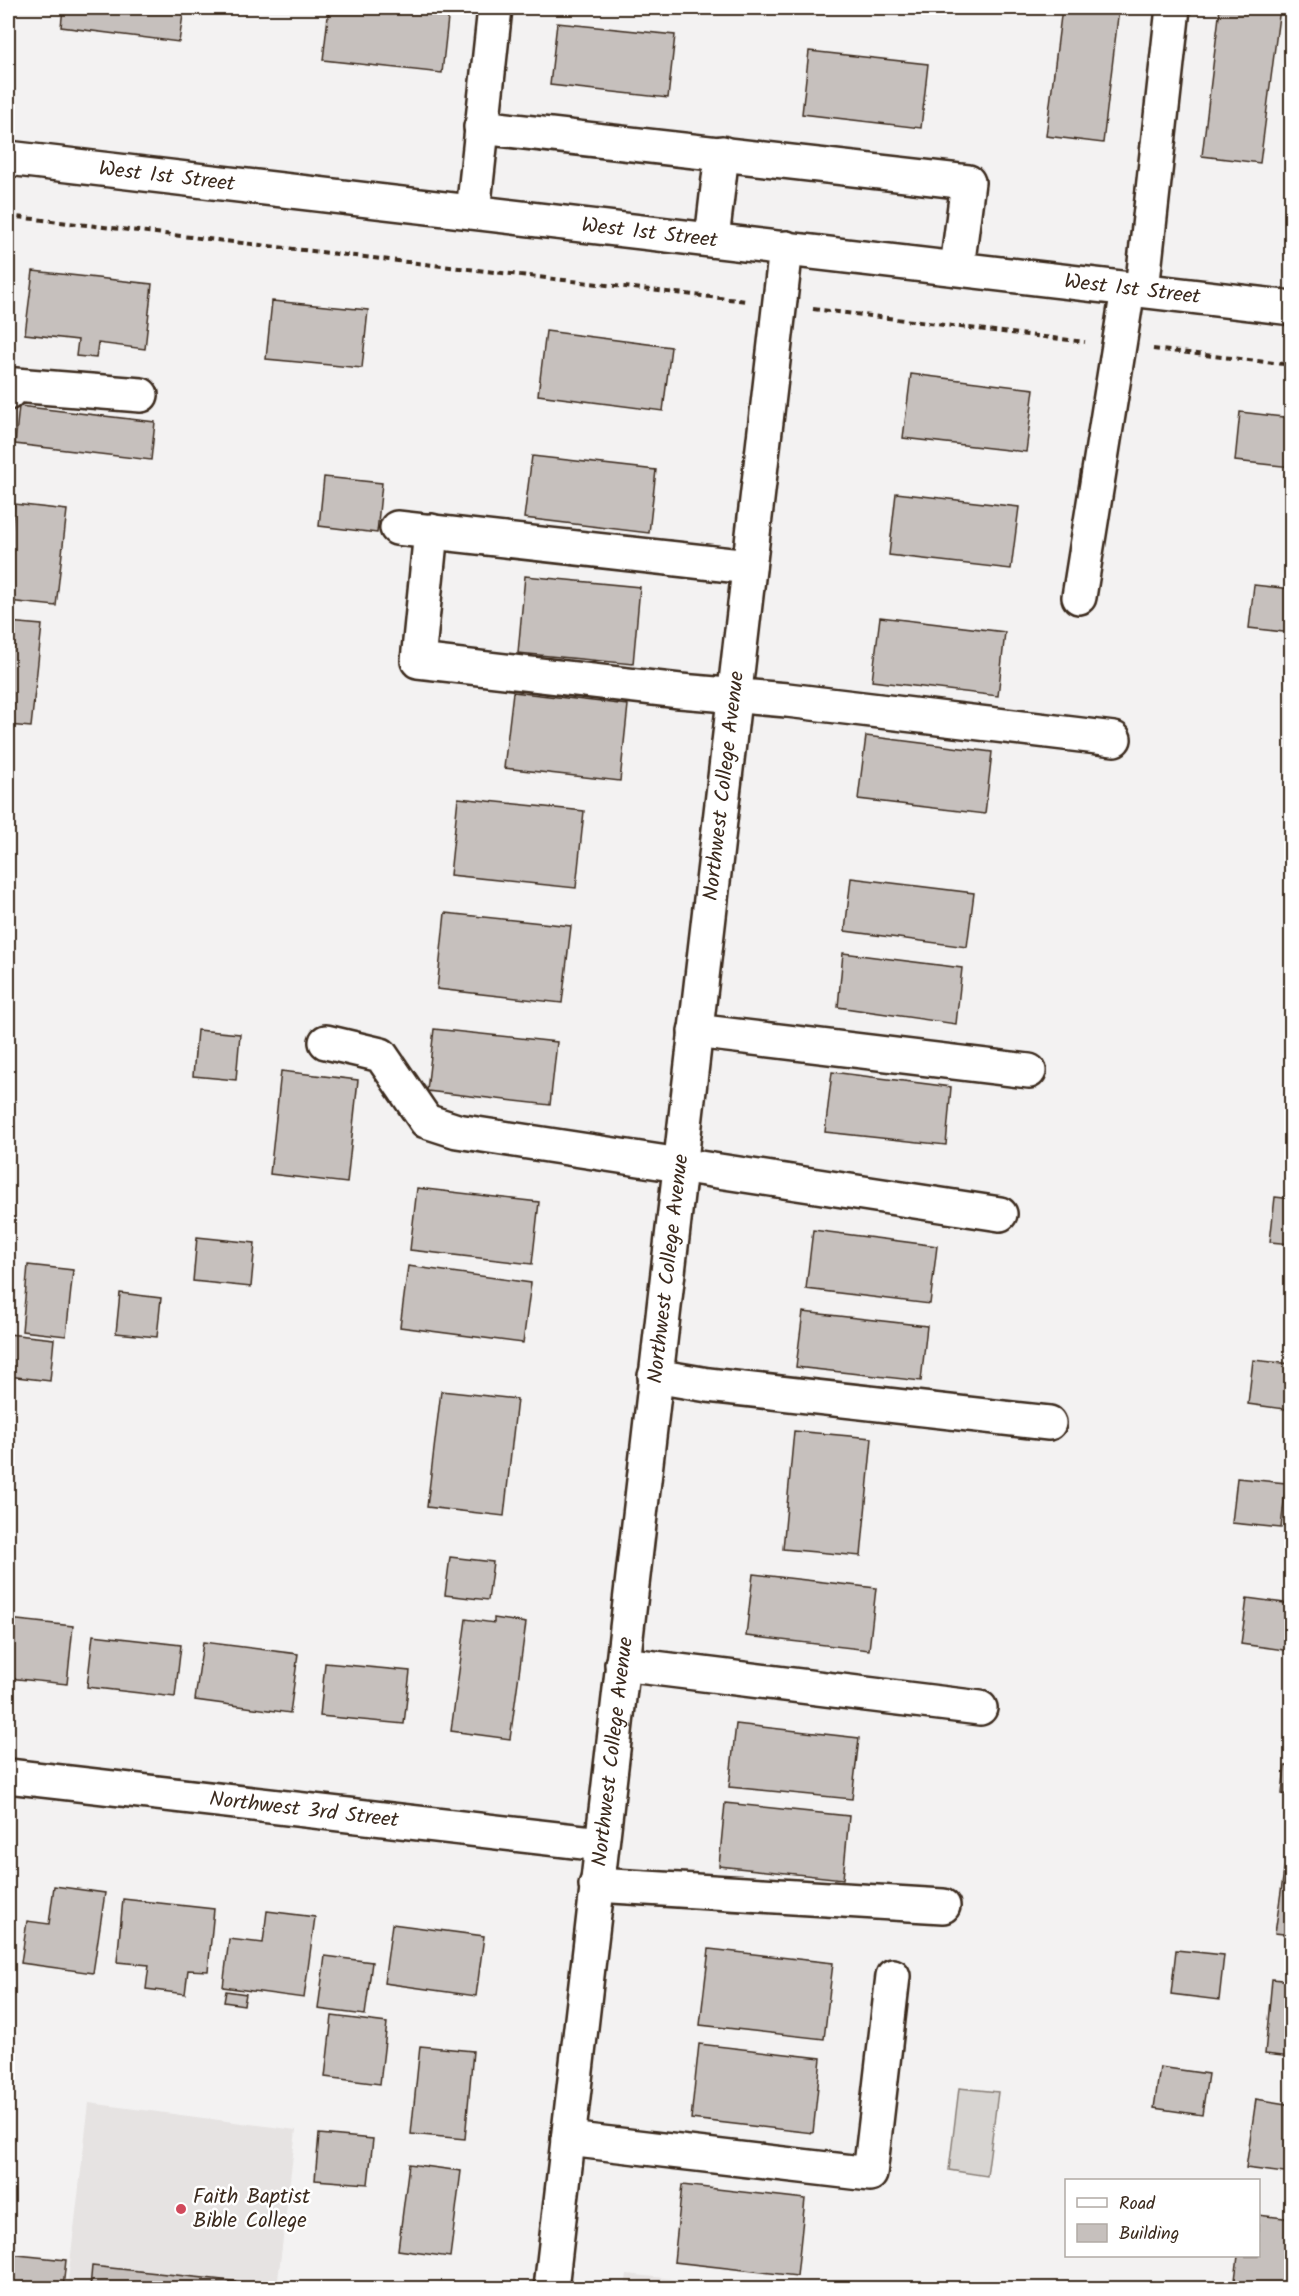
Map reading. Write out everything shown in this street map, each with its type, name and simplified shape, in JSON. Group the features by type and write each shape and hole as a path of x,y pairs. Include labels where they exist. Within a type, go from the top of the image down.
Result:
{"street":[{"path":"473,212 495,8"},
{"path":"1079,597 1119,345 1135,289 1173,8"},
{"path":"481,127 968,182 957,268"},
{"path":"712,239 722,153"},
{"name":"West 1st Street","path":"8,158 1292,308"},
{"name":"Northwest College Avenue","path":"551,2289 786,248"},
{"path":"8,393 15,385 141,394"},
{"path":"397,528 749,567"},
{"path":"431,531 417,661 788,700 1114,739"},
{"path":"695,1031 1029,1071"},
{"path":"326,1042 381,1055 426,1120 457,1131 1000,1214"},
{"path":"655,1376 708,1385 1049,1423"},
{"path":"622,1664 980,1708"},
{"name":"Northwest 3rd Street","path":"8,1776 601,1844"},
{"path":"596,1885 943,1906"},
{"path":"568,2139 870,2174 893,1976"}],"path":[{"path":"8,216 1292,365"}],"shaded area":[{"path":"959,2088 998,2092 987,2176 949,2170"},
{"name":"Faith Baptist Bible College","path":"89,2103 296,2130 277,2288 67,2288"},
{"path":"627,2274 752,2288 625,2288"}],"building":[{"path":"63,8 184,8 179,42 61,27"},
{"path":"329,8 449,9 442,73 323,60"},
{"path":"1062,8 1119,8 1103,143 1046,136"},
{"path":"1220,8 1280,8 1260,163 1202,156"},
{"path":"557,23 675,35 668,98 550,85"},
{"path":"809,51 928,64 921,128 802,114"},
{"path":"33,271 152,284 145,349 98,343 96,358 76,356 78,340 25,334"},
{"path":"272,301 368,310 362,368 266,359"},
{"path":"546,331 671,347 663,411 538,395"},
{"path":"911,374 1034,389 1026,452 903,438"},
{"path":"19,406 155,422 151,460 15,444"},
{"path":"1240,412 1292,418 1292,467 1235,461"},
{"path":"532,456 656,470 649,533 524,518"},
{"path":"324,477 382,483 377,533 319,526"},
{"path":"896,493 1019,507 1011,569 889,555"},
{"path":"14,504 67,510 56,606 8,601 8,561"},
{"path":"525,576 640,587 633,664 518,653"},
{"path":"1254,585 1292,589 1292,633 1249,628"},
{"path":"880,617 1005,632 998,696 872,681"},
{"path":"8,622 42,625 31,727 8,725"},
{"path":"513,692 628,705 620,781 504,768"},
{"path":"866,736 992,752 985,814 858,799"},
{"path":"458,798 584,811 576,888 450,875"},
{"path":"851,878 974,893 967,947 845,931"},
{"path":"445,913 571,926 562,1003 437,989"},
{"path":"843,953 962,968 956,1024 838,1007"},
{"path":"434,1029 557,1042 550,1105 427,1091"},
{"path":"197,1030 240,1034 236,1080 193,1076"},
{"path":"281,1071 358,1080 347,1183 270,1174"},
{"path":"832,1072 951,1087 946,1145 825,1132"},
{"path":"417,1188 539,1202 532,1264 410,1250"},
{"path":"1275,1197 1292,1199 1292,1244 1270,1242"},
{"path":"813,1230 937,1246 930,1304 806,1289"},
{"path":"197,1237 255,1243 251,1287 193,1281"},
{"path":"28,1265 73,1270 66,1336 22,1331"},
{"path":"408,1266 531,1283 523,1343 400,1327"},
{"path":"120,1293 161,1298 157,1337 116,1333"},
{"path":"803,1312 927,1326 921,1381 796,1367"},
{"path":"8,1334 54,1339 50,1381 8,1376"},
{"path":"1253,1360 1292,1364 1292,1410 1248,1404"},
{"path":"441,1391 517,1399 504,1516 427,1507"},
{"path":"794,1431 872,1438 861,1556 783,1549"},
{"path":"1237,1478 1286,1483 1281,1528 1232,1523"},
{"path":"450,1557 493,1562 488,1600 445,1595"},
{"path":"753,1574 876,1588 869,1650 746,1636"},
{"path":"1247,1598 1292,1604 1291,1651 1241,1644"},
{"path":"494,1618 526,1623 510,1739 451,1731 466,1619 494,1623"},
{"path":"8,1619 73,1626 67,1684 8,1678"},
{"path":"93,1635 181,1645 175,1697 87,1687"},
{"path":"203,1642 298,1654 290,1713 195,1700"},
{"path":"325,1663 410,1671 404,1724 320,1716"},
{"path":"736,1724 859,1738 852,1799 729,1787"},
{"path":"1285,1766 1292,1766 1292,1795 1282,1794"},
{"path":"725,1803 849,1816 843,1879 719,1866"},
{"path":"1285,1864 1292,1865 1292,1935 1275,1933"},
{"path":"54,1886 105,1893 93,1973 21,1963 27,1921 49,1924"},
{"path":"123,1899 214,1909 208,1971 188,1970 185,1994 146,1989 149,1965 117,1962"},
{"path":"267,1911 315,1917 304,1998 223,1987 229,1939 263,1943"},
{"path":"392,1924 484,1936 476,1996 384,1983"},
{"path":"709,1949 833,1963 824,2039 700,2025"},
{"path":"1176,1950 1224,1955 1219,2000 1171,1994"},
{"path":"325,1956 372,1962 365,2015 318,2009"},
{"path":"1272,1979 1292,1981 1292,2057 1265,2054"},
{"path":"226,1991 246,1994 244,2005 224,2002"},
{"path":"332,2016 387,2023 380,2084 325,2077"},
{"path":"699,2044 821,2058 813,2133 691,2119"},
{"path":"420,2046 473,2051 465,2139 411,2134"},
{"path":"1160,2067 1208,2074 1202,2115 1154,2108"},
{"path":"1256,2099 1292,2105 1292,2174 1246,2168"},
{"path":"319,2134 373,2139 368,2184 315,2180"},
{"path":"409,2164 461,2171 450,2257 398,2250"},
{"path":"682,2185 805,2199 797,2276 674,2262"},
{"path":"1260,2215 1292,2219 1286,2288 1234,2288 1238,2257 1260,2257"},
{"path":"8,2254 66,2260 63,2288 8,2288"},
{"path":"92,2266 241,2282 241,2288 90,2288"}],"place":[{"name":"Faith Baptist Bible College","path":"181,2209"}]}
